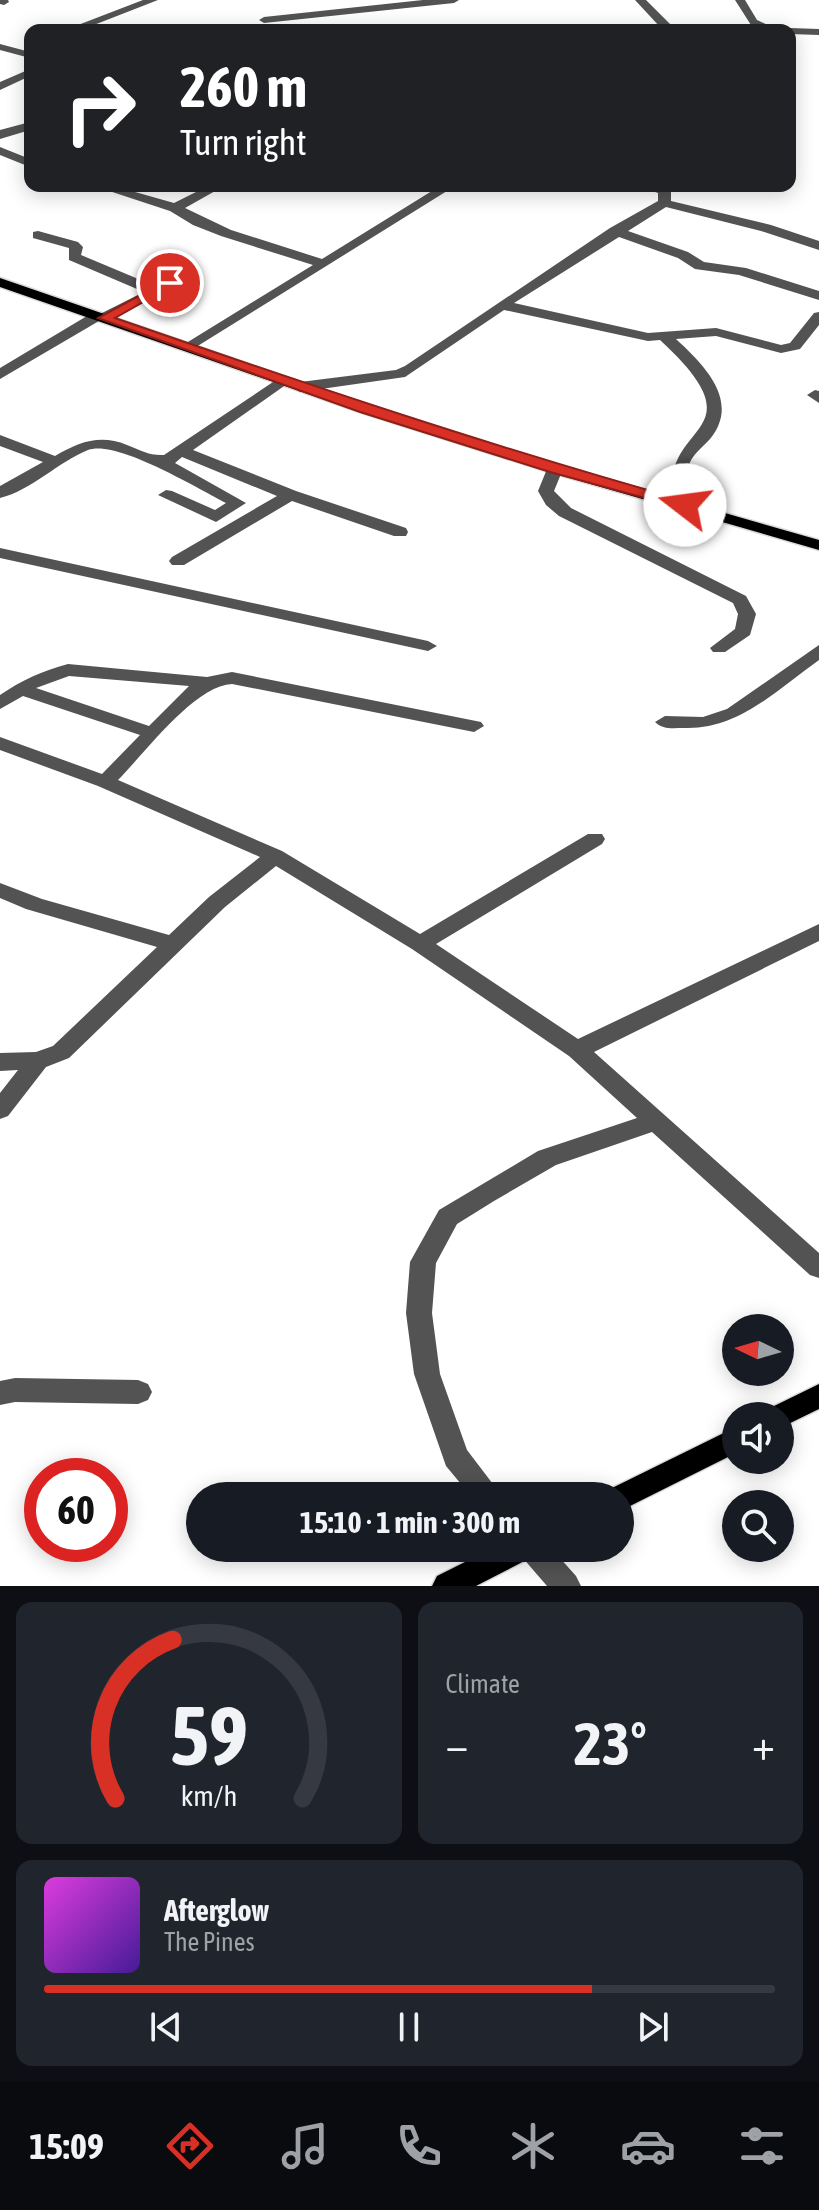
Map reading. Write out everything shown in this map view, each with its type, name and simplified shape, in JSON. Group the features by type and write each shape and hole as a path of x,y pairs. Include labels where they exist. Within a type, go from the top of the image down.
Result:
{"main road":[{"path":"0,282 282,381 555,469 819,545"},
{"path":"794,1409 819,1396"},
{"path":"634,1491 722,1446"},
{"path":"447,1586 494,1562"}],"street":[{"path":"87,24 153,0"},
{"path":"264,20 454,0"},
{"path":"640,0 662,24"},
{"path":"740,0 757,24"},
{"path":"796,31 819,32"},
{"path":"0,47 24,51"},
{"path":"0,135 24,126"},
{"path":"0,151 24,161"},
{"path":"120,192 175,208 198,222 226,233 322,263"},
{"path":"175,208 206,192"},
{"path":"188,348 439,192"},
{"path":"300,387 400,374 615,231 666,193 819,246"},
{"path":"615,231 683,255 700,266 741,271 819,296"},
{"path":"38,235 73,245 76,247 74,257 155,291"},
{"path":"0,374 100,317 185,276"},
{"path":"502,305 617,332 665,337 716,332 781,349 795,346 819,316"},
{"path":"665,337 689,360 713,394 715,411 712,426 688,451 680,469 679,486 685,505"},
{"path":"160,461 181,451 282,381"},
{"path":"0,440 56,462"},
{"path":"0,493 84,446 99,441 112,442 149,460 160,461 238,503 216,517 166,495"},
{"path":"181,451 290,495 400,532"},
{"path":"555,469 546,491 565,512 740,600 747,614 744,631 719,648"},
{"path":"178,561 290,495"},
{"path":"0,553 428,646"},
{"path":"665,722 705,723 734,713 819,651"},
{"path":"0,703 50,673 68,670 206,682 232,678 474,726"},
{"path":"105,782 206,682"},
{"path":"20,689 152,733"},
{"path":"0,743 105,782 275,856 420,944 577,1050 819,1268"},
{"path":"420,944 595,839"},
{"path":"0,1062 52,1058 74,1043 217,902 275,856"},
{"path":"0,890 34,904 174,944"},
{"path":"577,1050 819,932"},
{"path":"0,1110 38,1061"},
{"path":"477,1482 456,1457 427,1374 419,1313 423,1262 448,1217 485,1194 547,1158 657,1121"},
{"path":"0,1393 15,1390 138,1392"},
{"path":"542,1562 556,1583"}],"route":[{"path":"170,283 104,318 365,409 555,469 685,505"}]}
